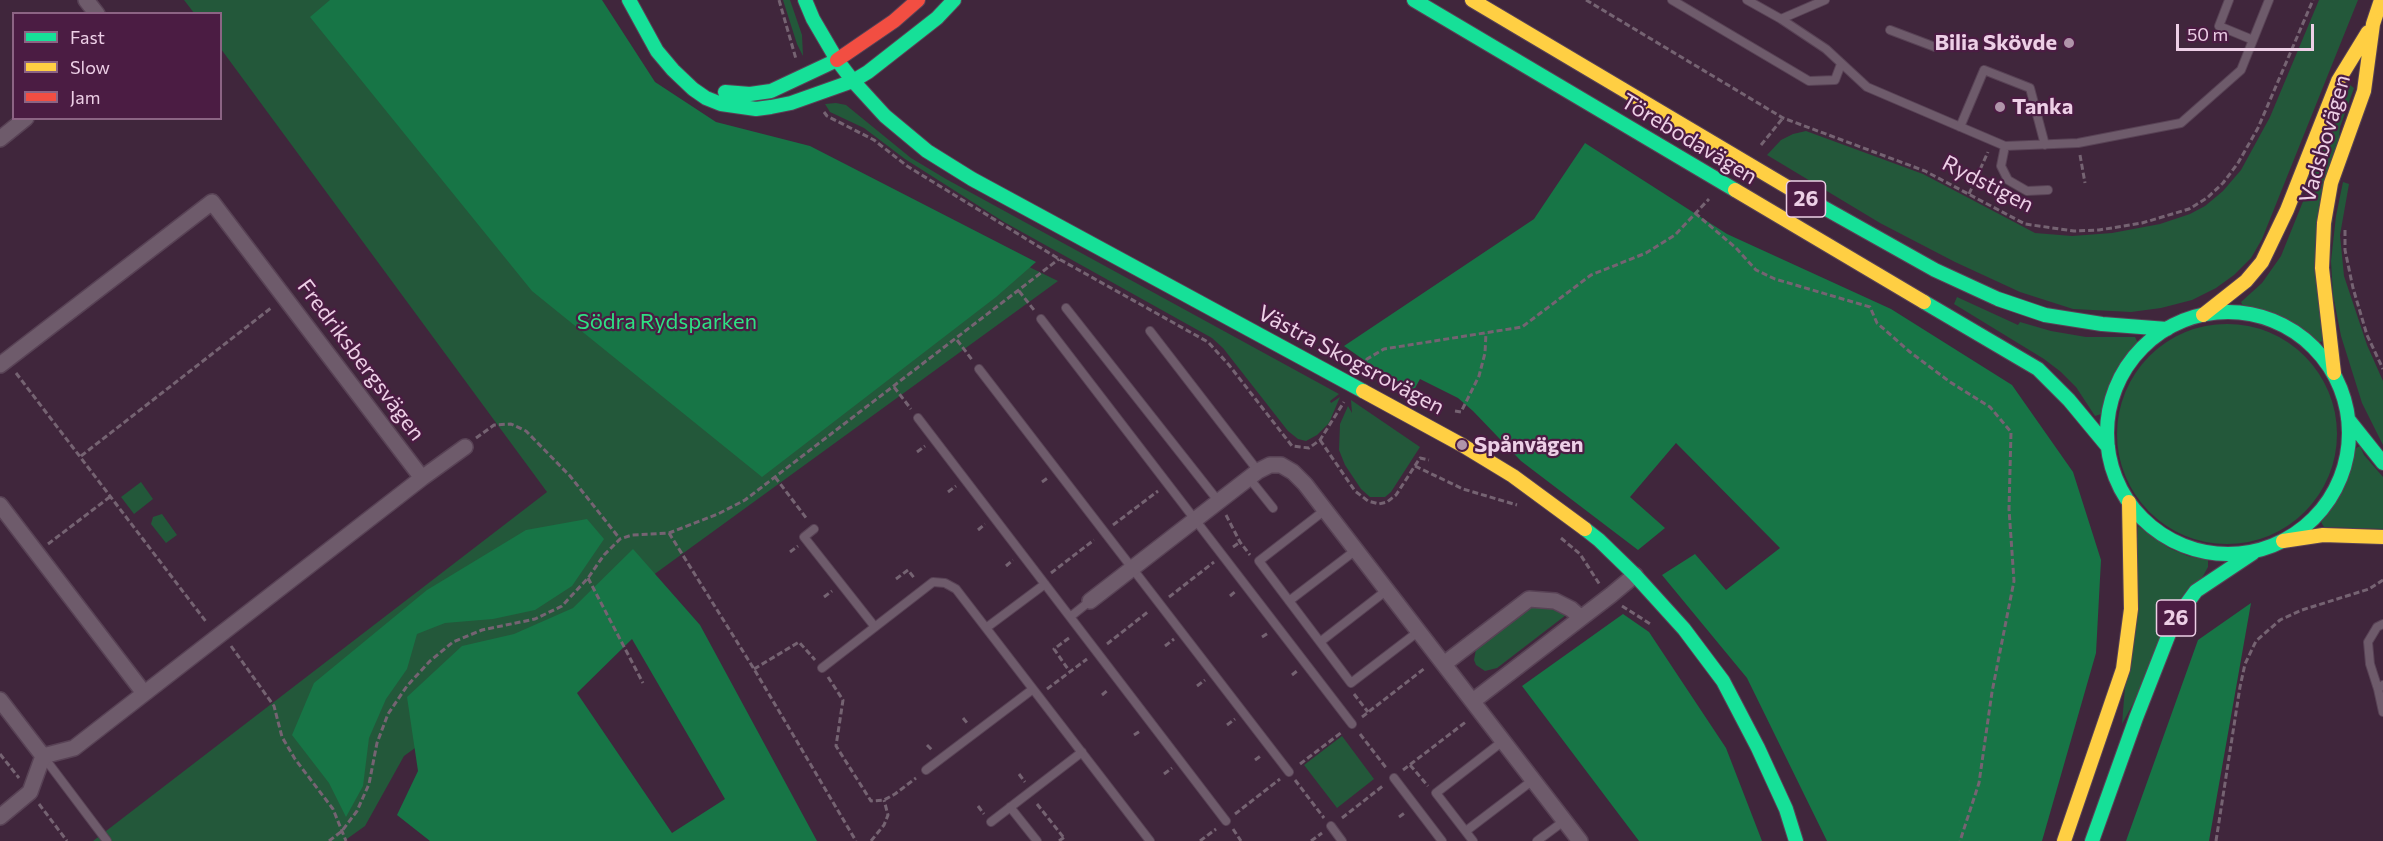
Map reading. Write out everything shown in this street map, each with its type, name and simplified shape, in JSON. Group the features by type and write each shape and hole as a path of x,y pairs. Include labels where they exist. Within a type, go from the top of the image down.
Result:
{"main road":[{"path":"629,0 657,51 693,89 721,104 756,109 791,103 854,81 928,24 954,0"},
{"name":"Västra Skogsrovägen","path":"805,0 813,19 837,60 885,116 927,151 982,184 1462,445 1513,476 1599,540 1635,574 1684,629 1723,681 1758,748 1786,809 1796,841"},
{"path":"673,70 707,88 750,94 771,91 837,60 894,21 918,0"},
{"name":"Törebodavägen","path":"1414,0 2038,369 2082,413 2108,447"},
{"name":"Törebodavägen","path":"1472,0 1810,201 1935,270 1998,299 2045,315 2102,324 2167,329"},
{"name":"Vadsbovägen","path":"2334,373 2322,268 2324,223 2331,183 2364,91 2373,24 2381,0"},
{"name":"Vadsbovägen","path":"2202,315 2246,281 2262,262 2287,210 2338,81 2373,24"},
{"name":"26","path":"2218,312 2241,313 2278,322 2304,338 2334,373 2346,403 2349,419 2347,456 2335,490 2313,520 2283,541 2236,554 2195,549 2158,531 2129,502 2115,475 2108,447 2109,412 2120,379 2140,351 2167,329 2202,315 2218,312"},
{"path":"2349,419 2383,463"},
{"name":"26","path":"2064,841 2123,669 2130,609 2129,502"},
{"path":"2283,541 2323,535 2383,537"},
{"name":"26","path":"2092,841 2136,717 2174,621 2196,591 2257,550"}],"street":[{"path":"86,0 95,12"},
{"path":"0,139 24,120"},
{"name":"Fredriksbergsvägen","path":"3,363 212,202 422,478"},
{"path":"43,756 74,748 465,447"},
{"path":"1090,601 1254,475 1270,465 1281,465 1293,472 1325,510 1580,841"},
{"path":"0,506 144,693"},
{"path":"1473,701 1611,596 1635,574"},
{"path":"1444,664 1529,599 1555,601 1571,609 1581,618"},
{"path":"0,700 43,756"},
{"path":"0,817 30,792 43,756"}],"lane":[{"path":"1672,0 1809,81 1835,80 1841,64"},
{"path":"1781,19 1825,0"},
{"path":"2229,0 2219,26 2253,40"},
{"path":"1749,1 1811,39 1867,87 2005,146 2078,143 2181,123 2241,70 2269,0"},
{"path":"1890,30 1935,47"},
{"path":"1960,127 1984,70 2030,88 2044,145"},
{"path":"2005,146 2001,166 2008,180 2027,191 2048,190"},
{"path":"1066,308 1219,502"},
{"path":"1041,319 1352,724"},
{"path":"1150,331 1254,475 1272,508"},
{"path":"979,369 1289,772"},
{"path":"918,418 1226,821"},
{"path":"1325,510 1259,561 1320,642 1352,683 1419,631"},
{"path":"814,529 804,537 874,627"},
{"path":"1289,601 1356,550"},
{"path":"822,668 933,582 945,583 956,589 1150,841"},
{"path":"986,628 1043,582"},
{"path":"1320,642 1387,590"},
{"path":"1070,617 1090,601"},
{"path":"2383,624 2377,627 2368,642 2370,664 2380,687 2383,712"},
{"path":"926,770 1036,692"},
{"path":"1473,841 1436,793 1503,741"},
{"path":"991,822 1082,752"},
{"path":"43,756 107,841"},
{"path":"1394,778 1442,841"},
{"path":"1466,831 1533,780"},
{"path":"1010,807 1036,841"},
{"path":"1537,841 1564,821"},
{"path":"1331,826 1342,841"}],"path":[{"path":"779,0 799,66"},
{"name":"Rydstigen","path":"1586,0 1783,118 1925,171 2025,224 2074,231 2099,230 2142,223 2189,209 2208,198 2238,163 2263,118 2313,0"},
{"path":"819,105 827,116 874,140 907,166 1059,259 1208,342 1229,365 1292,446 1309,448 1320,440 1344,402"},
{"path":"1755,151 1783,118"},
{"path":"1969,194 1992,141"},
{"path":"2079,150 2085,183"},
{"path":"1360,373 1367,359 1384,349 1522,327 1591,275 1646,253 1675,235 1711,197"},
{"path":"1695,213 1736,248 1756,270 1775,279 1870,307 1877,323 1950,382 1990,407 2011,432 2009,509 2014,581 1992,692 1979,783 1960,841"},
{"path":"2345,221 2346,250 2353,288 2367,335 2383,369"},
{"path":"329,841 342,831 357,811 369,783 376,743 388,714 407,686 430,661 453,642 482,630 535,620 562,606 588,579 604,555 620,539 632,535 669,533 718,514 745,500 1059,259"},
{"path":"1019,291 1041,319"},
{"path":"81,456 285,297"},
{"path":"1455,411 1461,412 1479,376 1485,353 1486,333"},
{"path":"956,339 979,369"},
{"path":"3,363 81,456 213,630 226,640 274,706 282,737 295,759 333,809 346,841"},
{"path":"894,387 918,418"},
{"path":"465,447 494,425 511,424 526,431 570,476 620,539"},
{"path":"1320,440 1355,491 1368,501 1378,504 1387,502 1396,495 1420,458 1429,460"},
{"path":"1415,466 1463,489 1522,507"},
{"path":"1043,582 1167,484"},
{"path":"36,553 111,496"},
{"path":"1219,502 1240,542 1250,555 1259,561"},
{"path":"669,533 754,669 856,841"},
{"path":"1555,534 1580,554 1593,576 1627,612 1656,628"},
{"path":"1036,692 1070,672 1240,542"},
{"path":"896,579 908,570 924,590"},
{"path":"588,579 643,683"},
{"path":"2216,841 2240,687 2245,664 2256,641 2264,631 2302,609 2369,589 2383,580"},
{"path":"1070,672 1054,649 1080,630"},
{"path":"754,669 799,642 822,668 843,700 836,746 871,801 884,800 895,794 926,770"},
{"path":"1200,841 1425,668"},
{"path":"1352,683 1348,686 1368,712"},
{"path":"1352,724 1394,778"},
{"path":"1410,765 1424,783 1436,793"},
{"path":"1289,772 1331,826"},
{"path":"1028,793 1065,837 1059,841"},
{"path":"871,841 884,825 888,815 884,800"}],"green space":[{"name":"Södra Rydsparken","path":"184,0 581,0 686,124 783,147 1058,281 404,756 365,826 344,841 93,841 547,492 222,50 222,12 193,12"},
{"path":"330,0 602,0 655,82 716,122 810,146 1036,262 996,297 762,477 532,291 310,17"},
{"path":"783,0 790,0 802,35 803,56 797,44"},
{"path":"2319,0 2358,0 2262,239 2251,258 2234,275 2216,288 2192,300 2161,308 2131,312 2073,309 2020,292 1955,262 1880,223 1767,155 1781,140 1806,131 1923,174 2035,233 2072,236 2112,233 2160,224 2190,214 2205,206 2223,191 2241,170 2270,117"},
{"path":"2350,85 2354,88 2340,127 2323,341 2317,343 2302,330 2282,319 2244,308 2241,302 2262,283 2281,256"},
{"path":"825,104 846,105 911,158 946,179 1339,394 1330,401 1331,403 1340,397 1329,423 1317,435 1306,441 1298,439 1288,431 1223,348 1212,338 1004,222 905,159 864,128 830,112"},
{"path":"1585,143 1727,234 1891,309 2012,385 2073,472 2101,560 2096,653 2042,841 1827,841 1747,678 1662,575 1695,554 1726,590 1780,548 1676,443 1630,497 1665,528 1638,550 1521,461 1458,398 1420,379 1414,390 1381,372 1344,346 1534,219"},
{"path":"2343,182 2349,184 2340,235 2344,276 2367,345 2383,381 2383,445 2362,403 2341,336 2333,295 2331,261 2336,216"},
{"path":"1957,297 2018,325 2020,322 2051,331 2086,337 2135,337 2138,343 2114,375 2101,414 2095,416 2076,387 2061,372 2044,359 1954,304"},
{"path":"2216,324 2238,324 2269,332 2288,342 2305,356 2319,373 2329,392 2335,412 2337,434 2335,456 2329,476 2319,495 2305,512 2288,526 2259,540 2238,544 2216,544 2195,540 2175,531 2157,519 2142,504 2121,466 2117,445 2117,423 2121,402 2130,382 2142,364 2157,349 2195,328"},
{"path":"1351,400 1420,447 1391,492 1385,497 1370,497 1361,489 1345,465 1339,450 1340,424 1348,406 1352,413"},
{"path":"2360,446 2364,455 2383,477 2383,529 2324,527 2321,522 2342,492 2352,463 2354,449"},
{"path":"141,482 153,499 134,514 121,497"},
{"path":"162,514 177,535 166,543 151,524 153,517"},
{"path":"587,519 604,539 572,586 535,610 493,619 445,623 417,634 407,669 386,699 369,738 363,786 346,817 329,783 292,735 314,683 427,590 526,530"},
{"path":"2138,526 2169,548 2188,556 2208,560 2208,567 2122,724"},
{"path":"633,549 700,625 817,841 430,841 397,815 418,771 407,697 462,646 514,634 573,608","holes":["632,639 725,799 672,833 577,693"]},
{"path":"2251,603 2209,841 2126,841 2198,640"},
{"path":"1544,605 1559,609 1566,615 1497,668 1485,671 1476,665 1474,660 1476,649 1532,607"},
{"path":"1623,614 1649,632 1726,748 1762,841 1639,841 1522,686"},
{"path":"1342,736 1374,779 1337,808 1304,765"}],"traffic: fast":[{"path":"629,0 657,51 673,70 693,89 721,104 756,109 771,107 791,103 853,81"},
{"path":"805,0 813,19 837,60 853,81 885,116 927,151 972,179 1363,391"},
{"path":"853,81 868,72 937,18 954,0"},
{"path":"1414,0 1735,190"},
{"path":"725,92 750,94 771,91 837,60"},
{"path":"1794,191 1935,270 1998,299 2045,315 2102,324 2167,329"},
{"path":"1924,302 2038,369 2069,400 2108,447"},
{"path":"2228,312 2252,315 2285,327 2305,340 2321,356 2334,376 2343,398 2349,433 2346,457 2334,490 2321,510 2305,526 2285,539 2263,548 2228,554 2204,551 2171,539 2151,526 2135,510 2122,490 2113,468 2107,433 2110,409 2122,376 2135,356 2151,340 2171,327 2193,318 2228,312"},
{"path":"2348,419 2383,463"},
{"path":"1585,529 1635,575 1684,629 1723,681 1758,748 1786,809 1796,841"},
{"path":"2092,841 2174,621 2196,591 2253,553"}],"traffic: slow":[{"path":"1472,0 1794,191"},
{"path":"2334,373 2322,268 2324,223 2331,183 2364,91 2373,24 2381,0"},
{"path":"2203,315 2246,281 2262,262 2287,210 2338,81 2368,32"},
{"path":"1735,190 1924,302"},
{"path":"1363,391 1462,445 1513,476 1585,529"},
{"path":"2064,841 2123,669 2131,609 2129,502"},
{"path":"2283,541 2323,535 2383,537"}],"traffic: jam":[{"path":"837,60 894,21 918,0"}],"place":[{"name":"Bilia Skövde","path":"2069,43"},
{"name":"Tanka","path":"2000,107"},
{"name":"Spånvägen","path":"1462,445"}]}
